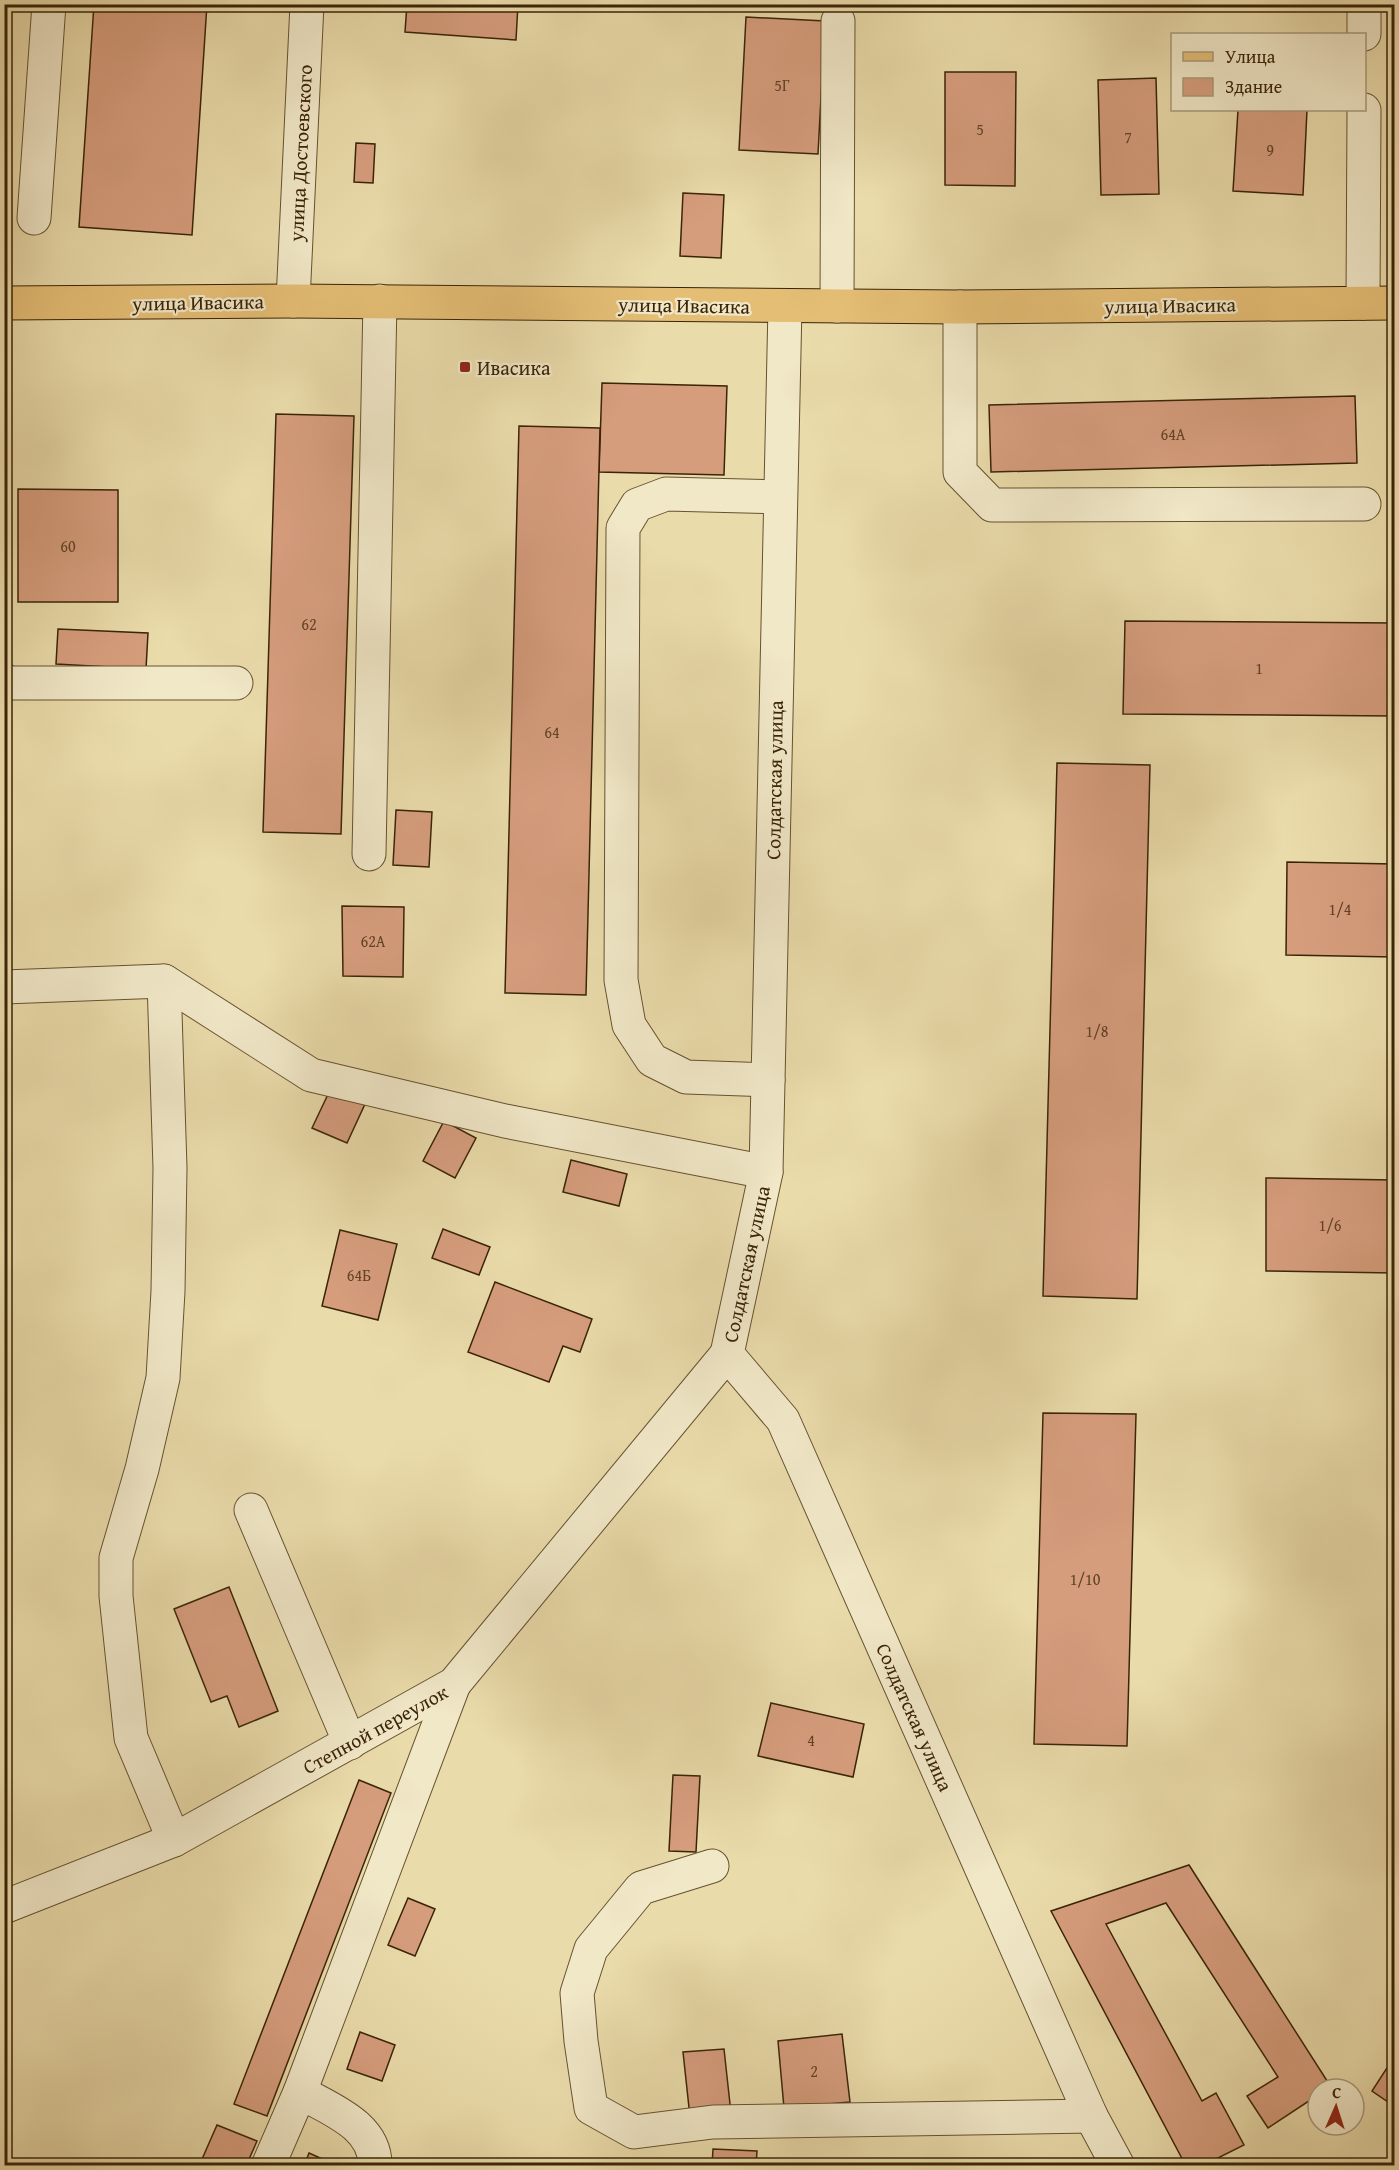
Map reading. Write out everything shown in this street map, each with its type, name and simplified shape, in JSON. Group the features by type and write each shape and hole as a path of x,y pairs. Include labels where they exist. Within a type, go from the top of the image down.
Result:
{"main road":[{"name":"улица Ивасика","path":"4,303 380,301 960,307 1379,303"}],"street":[{"path":"34,218 49,4"},
{"name":"улица Достоевского","path":"293,301 307,4"},
{"path":"1364,4 1364,33"},
{"path":"837,306 838,21"},
{"name":"улица Ивасика","path":"1364,111 1379,303"},
{"path":"369,854 380,301"},
{"name":"Солдатская улица","path":"785,306 779,497 766,1172 727,1354 783,1420 1091,2116 1118,2166"},
{"path":"960,307 960,472 992,505 1364,504"},
{"path":"768,1080 686,1077 652,1060 629,1024 621,980 623,528 637,505 666,494 779,497"},
{"path":"4,680 8,683 236,683"},
{"path":"164,981 170,1168 168,1291 163,1378 142,1469 116,1558 116,1596 131,1738 174,1840"},
{"path":"4,987 164,981 311,1075 506,1120 766,1172"},
{"name":"Степной переулок","path":"4,1907 174,1840 454,1684 727,1354"},
{"path":"251,1509 350,1743"},
{"path":"268,2166 300,2092 454,1684"},
{"path":"712,1866 642,1888 591,1948 577,1993 581,2041 591,2108 634,2132 713,2122 1091,2116"},
{"path":"300,2092 355,2124 370,2140 375,2166"}],"building":[{"path":"94,4 207,4 192,235 79,227"},
{"path":"407,4 518,4 516,40 405,32"},
{"path":"746,17 825,21 818,154 739,150"},
{"path":"945,72 1016,72 1015,186 945,185"},
{"path":"1156,78 1159,194 1101,195 1098,80"},
{"path":"1238,111 1307,111 1303,195 1233,191"},
{"path":"356,143 375,144 373,183 354,182"},
{"path":"683,193 724,195 721,258 680,256"},
{"path":"602,383 727,386 724,475 599,472"},
{"path":"1355,396 1357,463 991,472 989,405"},
{"path":"276,414 354,416 341,834 263,832"},
{"path":"519,426 600,428 586,995 505,993"},
{"path":"18,489 118,490 118,602 18,602"},
{"path":"1125,621 1394,623 1394,716 1123,714"},
{"path":"58,629 148,633 146,669 56,664"},
{"path":"1057,763 1150,765 1137,1299 1043,1296"},
{"path":"396,810 432,812 429,867 393,865"},
{"path":"1287,862 1394,864 1394,957 1286,955"},
{"path":"342,906 404,907 403,977 343,976"},
{"path":"331,1088 365,1104 347,1143 312,1128"},
{"path":"444,1121 476,1138 455,1178 423,1161"},
{"path":"571,1160 627,1174 619,1206 563,1192"},
{"path":"1266,1178 1394,1180 1394,1273 1266,1271"},
{"path":"443,1229 490,1247 479,1275 432,1258"},
{"path":"340,1230 397,1244 378,1320 322,1306"},
{"path":"495,1282 592,1319 580,1352 563,1346 549,1382 468,1352"},
{"path":"1043,1413 1136,1414 1127,1746 1034,1744"},
{"path":"229,1587 278,1711 239,1727 227,1696 211,1702 174,1609"},
{"path":"771,1703 864,1724 853,1777 758,1756"},
{"path":"673,1775 700,1776 696,1852 669,1851"},
{"path":"359,1780 391,1793 267,2116 234,2104"},
{"path":"1189,1865 1325,2077 1306,2077 1306,2103 1268,2128 1247,2096 1278,2077 1166,1903 1106,1924 1202,2101 1216,2093 1244,2145 1202,2166 1186,2166 1051,1911"},
{"path":"408,1898 435,1909 415,1956 388,1945"},
{"path":"360,2032 395,2045 382,2081 347,2069"},
{"path":"842,2034 850,2102 784,2108 778,2041"},
{"path":"724,2049 731,2113 690,2117 683,2052"},
{"path":"1394,2057 1394,2106 1372,2091"},
{"path":"217,2125 257,2141 246,2166 199,2166"},
{"path":"713,2149 757,2151 756,2166 712,2166"},
{"path":"309,2153 338,2166 304,2166"}],"place":[{"name":"Ивасика","path":"465,367"}]}
